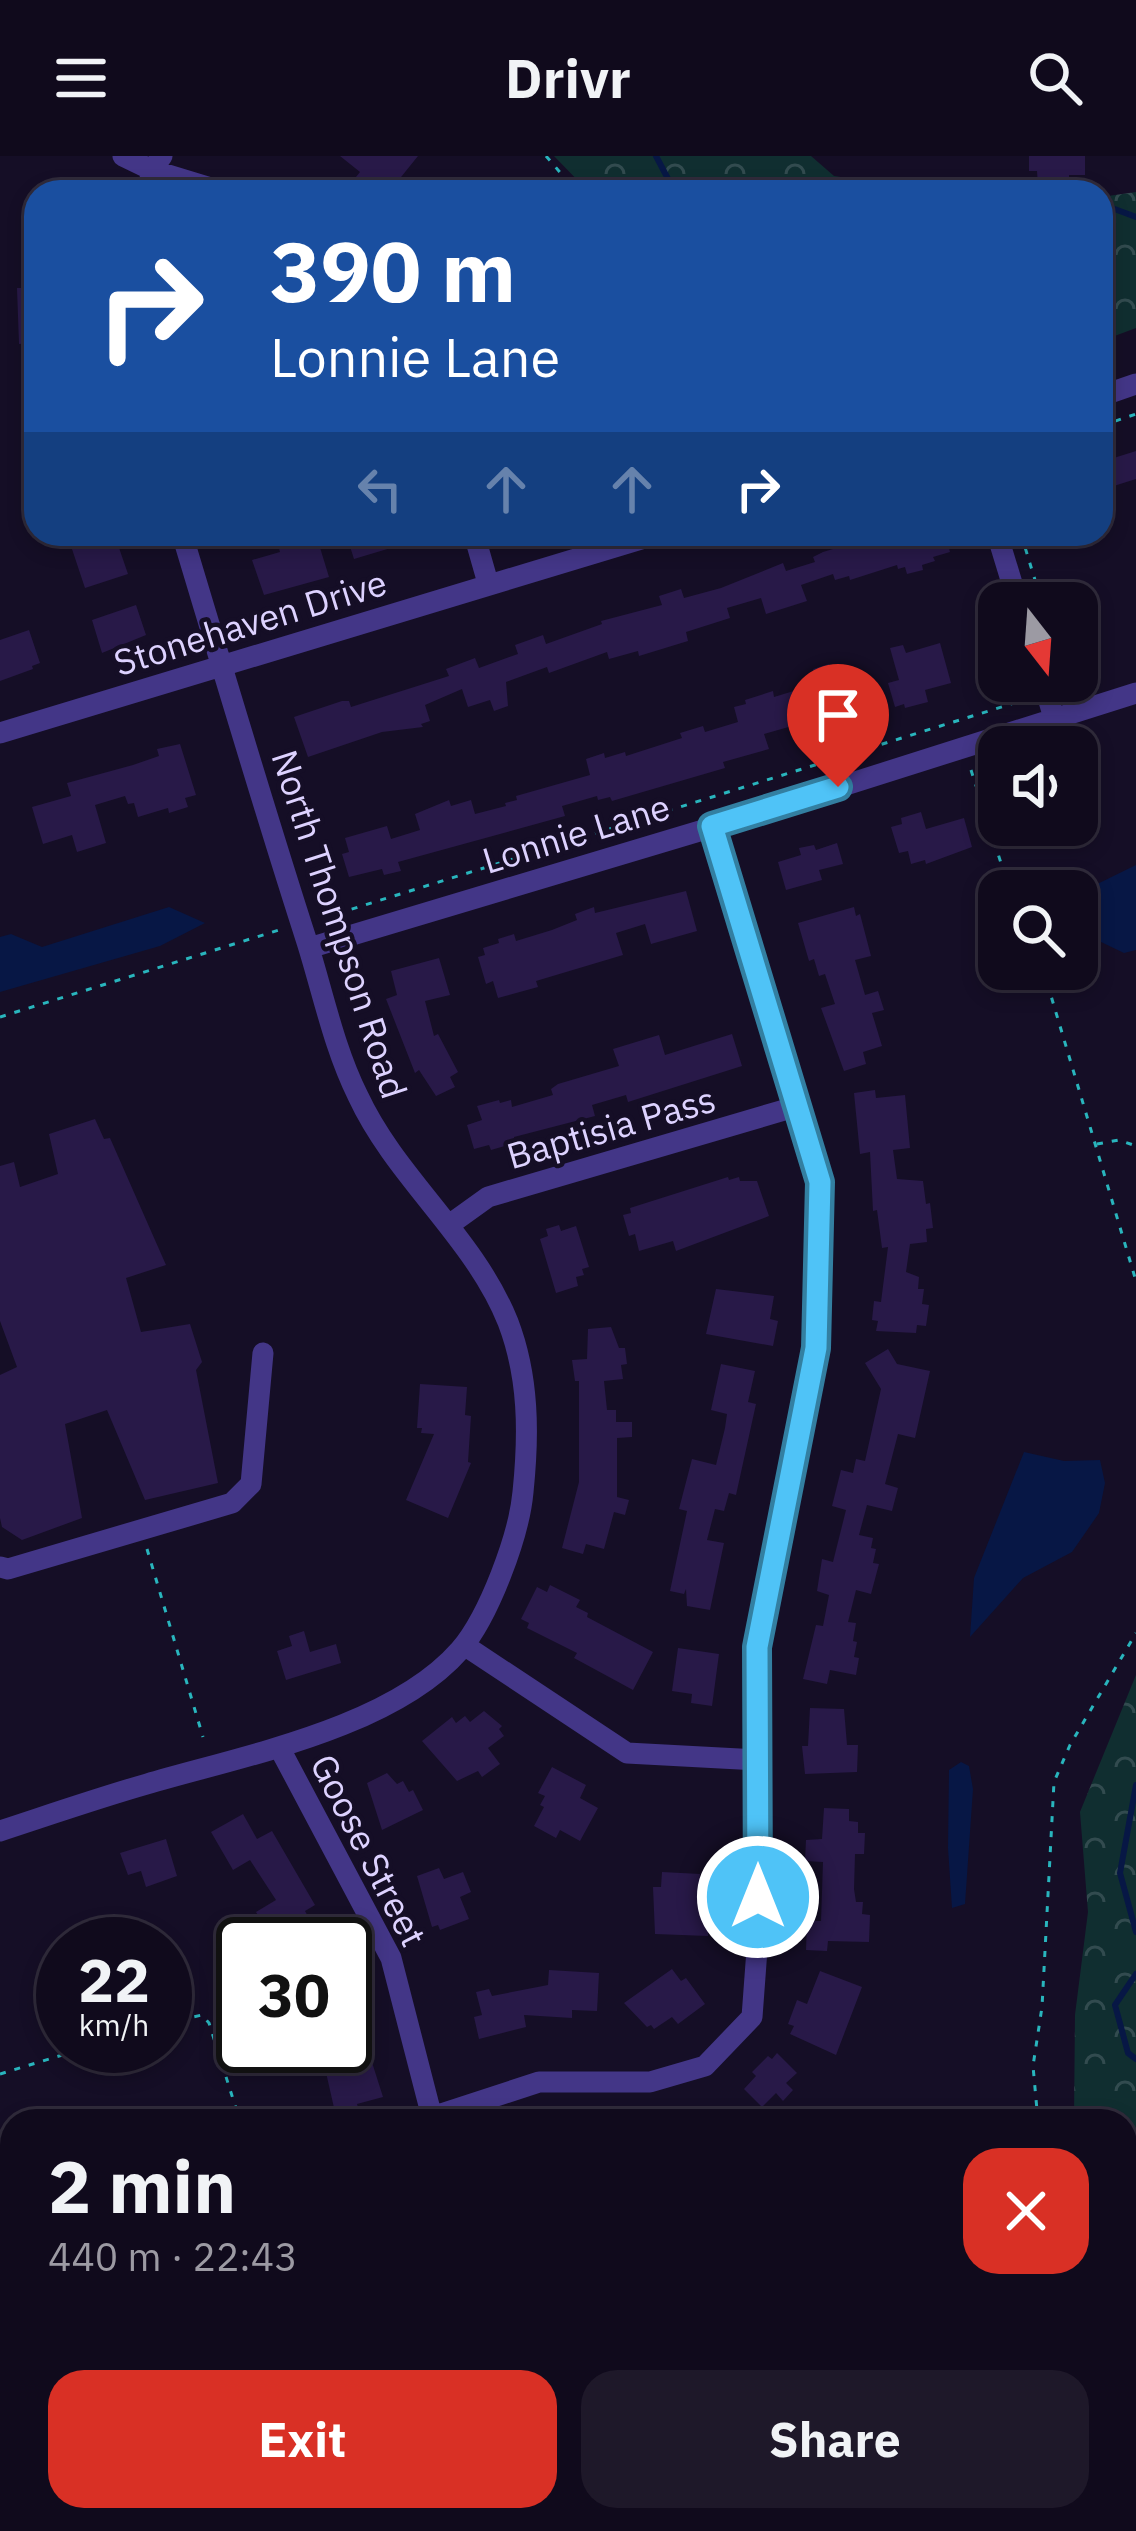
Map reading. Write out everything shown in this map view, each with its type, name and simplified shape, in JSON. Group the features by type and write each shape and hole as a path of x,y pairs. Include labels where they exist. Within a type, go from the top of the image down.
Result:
{"street":[{"path":"123,156 153,173"},
{"name":"North Thompson Road","path":"0,1831 148,1783 280,1749 371,1711 428,1678 464,1645 506,1563 521,1509 528,1412 519,1354 505,1316 449,1226 390,1151 363,1107 343,1060 186,546"},
{"path":"477,546 488,583"},
{"name":"Stonehaven Drive","path":"0,733 616,546"},
{"path":"1001,546 1012,582"},
{"name":"Lonnie Lane","path":"309,948 1136,693"},
{"path":"1049,702 1054,718"},
{"path":"462,2109 539,2082 650,2082 705,2066 752,2017 758,1936 757,1647 816,1348 820,1182 712,826"},
{"name":"Baptisia Pass","path":"449,1226 488,1197 798,1106"},
{"path":"0,1567 8,1569 232,1503 250,1484 262,1353"},
{"path":"464,1645 627,1753 758,1760"},
{"name":"Goose Street","path":"280,1749 391,1958 430,2109"}],"path":[{"path":"546,156 567,180"},
{"path":"1025,546 1036,582"},
{"path":"0,1017 956,722 1007,702"},
{"path":"956,722 1003,870"},
{"path":"1049,990 1136,1281"},
{"path":"1095,1144 1119,1140 1136,1146"},
{"path":"141,1530 203,1737"},
{"path":"1037,2109 1033,2066 1042,2007 1054,1782 1070,1745 1136,1634"},
{"path":"192,2017 202,2015 209,2023 236,2109"},
{"path":"0,2074 36,2063"}],"green space":[{"path":"554,156 811,156 834,176 860,180 577,180"},
{"path":"1136,192 1136,328 1113,337 1113,195"},
{"path":"1136,1675 1136,2109 1074,2109 1075,2015 1088,1912 1080,1812"}],"water":[{"path":"1136,865 1136,950 1124,953 1099,941 1098,884"},
{"path":"169,907 205,923 160,946 0,992 0,937 11,934 42,947"},
{"path":"1024,1452 1064,1461 1100,1460 1105,1483 1099,1513 1072,1552 1023,1578 970,1637 974,1578"},
{"path":"961,1762 969,1766 973,1789 965,1904 952,1908 949,1770"}],"building":[{"path":"340,156 418,156 399,180 360,180 356,177 360,172"},
{"path":"1029,156 1085,156 1085,175 1069,175 1069,180 1038,180 1037,171 1029,171"},
{"path":"17,288 24,288 24,344 19,344"},
{"path":"1136,451 1136,479 1113,486 1113,458"},
{"path":"71,546 118,546 128,574 85,588"},
{"path":"278,546 320,546 329,577 264,595 252,560 280,552"},
{"path":"350,546 397,546 354,559"},
{"path":"843,546 948,546 950,552 933,557 935,561 922,565 923,570 907,574 905,567 898,569 897,565 850,580 849,576 835,580 833,574 801,585 807,601 766,614 761,598 727,608 730,618 686,632 688,641 639,656 638,651 609,659 607,652 549,673 547,667 506,682 508,706 494,711 490,700 468,707 462,689 425,705 430,721 423,727 382,732 308,757 294,717 342,701 349,701 351,707 449,676 446,669 475,658 479,668 518,654 515,645 543,635 546,644 601,621 662,605 659,596 681,589 684,598 783,563 786,571 815,562 813,557 823,552"},
{"path":"136,605 146,635 102,653 92,620"},
{"path":"29,630 40,663 0,681 0,640"},
{"path":"940,643 951,683 925,690 928,702 895,707 888,683 899,680 890,648 903,645 906,653"},
{"path":"829,664 832,676 854,670 863,702 846,707 850,721 823,729 820,718 764,734 769,749 723,762 725,768 612,801 597,796 562,806 565,816 398,862 401,871 384,875 382,869 349,877 342,854 349,852 345,838 387,826 391,839 420,830 415,814 449,800 451,806 471,800 475,814 506,806 516,796 590,775 586,759 604,753 605,758 625,752 626,756 703,726 705,732 738,722 734,707 773,691 774,697 810,686 817,682 813,669"},
{"path":"180,744 196,795 185,798 188,807 138,817 134,803 128,804 125,796 95,805 106,843 77,852 72,835 43,844 32,807 71,796 67,783 133,765 159,756 157,749"},
{"path":"921,812 926,829 964,818 972,847 926,864 925,860 911,864 908,851 899,853 891,827"},
{"path":"837,843 843,864 819,870 822,880 786,890 778,862 801,855 799,848 814,845 816,850"},
{"path":"686,891 697,931 651,944 645,924 616,933 623,955 536,981 538,987 498,998 493,981 486,984 478,957 485,955 483,948 499,943 498,939 514,934 516,941 552,930 594,907 595,913"},
{"path":"854,907 871,956 855,960 865,995 878,991 884,1010 872,1013 882,1046 863,1052 866,1064 844,1071 821,1008 835,1004 825,974 819,976 814,959 809,961 798,923"},
{"path":"439,958 450,995 425,1001 434,1036 438,1034 458,1072 450,1077 455,1087 436,1096 419,1070 415,1073 386,999 397,995 391,971"},
{"path":"732,1034 742,1066 628,1102 626,1095 592,1105 595,1116 514,1137 515,1143 491,1150 489,1145 474,1149 467,1125 482,1120 477,1106 511,1100 512,1107 553,1095 551,1089 558,1084 619,1066 613,1049 659,1035 665,1055"},
{"path":"875,1090 876,1098 905,1095 910,1148 893,1150 897,1179 923,1181 926,1204 930,1203 933,1228 926,1229 927,1242 910,1244 906,1272 919,1277 918,1289 924,1289 922,1304 929,1305 926,1326 917,1325 916,1333 876,1331 878,1321 872,1320 874,1301 881,1302 888,1247 882,1248 877,1210 873,1211 870,1152 860,1154 854,1093"},
{"path":"95,1119 104,1139 110,1138 166,1265 126,1278 141,1332 190,1324 202,1362 196,1370 218,1483 145,1500 107,1410 65,1424 82,1518 22,1540 2,1527 0,1518 0,1375 17,1367 0,1321 0,1166 14,1162 20,1187 58,1174 49,1134"},
{"path":"728,1177 757,1181 769,1216 676,1251 673,1241 639,1251 623,1215 631,1213 630,1208"},
{"path":"559,1225 561,1231 576,1226 589,1267 576,1277 578,1286 556,1293 540,1239 548,1236 546,1229"},
{"path":"716,1289 774,1296 770,1319 778,1321 773,1346 706,1334"},
{"path":"611,1327 619,1348 625,1348 627,1364 621,1365 623,1379 604,1381 607,1410 616,1410 616,1422 632,1422 632,1437 617,1438 617,1497 629,1500 625,1515 614,1512 604,1549 586,1544 583,1554 562,1548 579,1482 579,1381 575,1381 572,1360 587,1359 588,1329"},
{"path":"888,1349 897,1364 930,1371 915,1438 898,1434 885,1484 898,1488 892,1511 867,1505 859,1535 873,1538 873,1563 879,1564 871,1594 856,1590 848,1622 856,1623 856,1675 830,1670 827,1684 803,1679 829,1595 817,1591 822,1559 833,1562 846,1510 832,1506 841,1470 853,1473 856,1459 865,1461 881,1389 865,1363"},
{"path":"721,1364 755,1371 748,1402 756,1404 736,1495 729,1493 724,1511 715,1509 707,1540 724,1543 710,1610 687,1606 686,1589 684,1594 670,1591 687,1511 679,1509 692,1459 716,1465 725,1428 727,1414 711,1410"},
{"path":"420,1384 467,1387 471,1463 448,1518 406,1500 434,1434 417,1428"},
{"path":"550,1585 580,1600 576,1607 588,1613 587,1617 653,1652 633,1690 574,1658 577,1653 527,1628 529,1623 521,1619 537,1587 547,1592"},
{"path":"304,1631 310,1652 336,1644 341,1663 286,1680 277,1651 292,1646 289,1636"},
{"path":"678,1648 719,1654 712,1706 691,1703 692,1694 672,1691"},
{"path":"810,1708 844,1709 847,1745 858,1745 857,1772 805,1774 802,1746 808,1746"},
{"path":"484,1711 502,1726 504,1736 488,1748 500,1764 482,1777 478,1771 457,1781 422,1741 452,1717 456,1723 465,1716 470,1722"},
{"path":"552,1767 586,1785 580,1798 598,1808 580,1841 560,1830 556,1838 534,1826 544,1807 540,1805 545,1796 538,1793"},
{"path":"387,1773 397,1784 403,1781 409,1792 413,1790 423,1810 382,1830 367,1783"},
{"path":"824,1808 849,1809 849,1821 858,1822 858,1833 865,1833 864,1854 855,1854 854,1889 856,1902 863,1902 862,1914 870,1915 869,1942 828,1941 827,1951 806,1950 807,1921 821,1921 823,1862 805,1861 806,1840 822,1839"},
{"path":"243,1814 257,1839 272,1831 315,1905 305,1911 308,1917 259,1917 256,1912 276,1900 250,1860 233,1870 211,1832"},
{"path":"166,1839 177,1876 146,1887 141,1871 128,1875 120,1853"},
{"path":"439,1868 444,1879 463,1872 471,1892 460,1897 469,1919 440,1930 438,1925 432,1927 417,1876"},
{"path":"662,1872 700,1874 699,1908 709,1908 708,1936 655,1934 653,1887 661,1887"},
{"path":"672,1969 681,1981 686,1978 705,2004 678,2024 672,2017 654,2029 647,2027 624,2003"},
{"path":"549,1970 599,1973 597,2011 572,2010 572,2018 524,2015 526,2027 479,2039 474,2017 482,2015 476,1992 489,1989 492,1996 548,1985"},
{"path":"820,1971 862,1987 836,2055 790,2034 794,2026 788,2024 797,2000 807,2004"},
{"path":"777,2053 797,2073 786,2083 793,2090 783,2101 776,2093 762,2107 744,2089 756,2076 752,2072"},
{"path":"372,2062 383,2097 357,2104 358,2109 334,2109 326,2073 372,2073"}],"waterway":[{"path":"656,156 669,180"},
{"path":"1113,208 1136,217"},
{"path":"1136,1785 1120,1873 1136,1932"},
{"path":"1136,1974 1115,2005 1128,2053 1136,2059"}],"route":[{"path":"758,1897 757,1647 816,1348 820,1182 712,826 838,787"}]}
